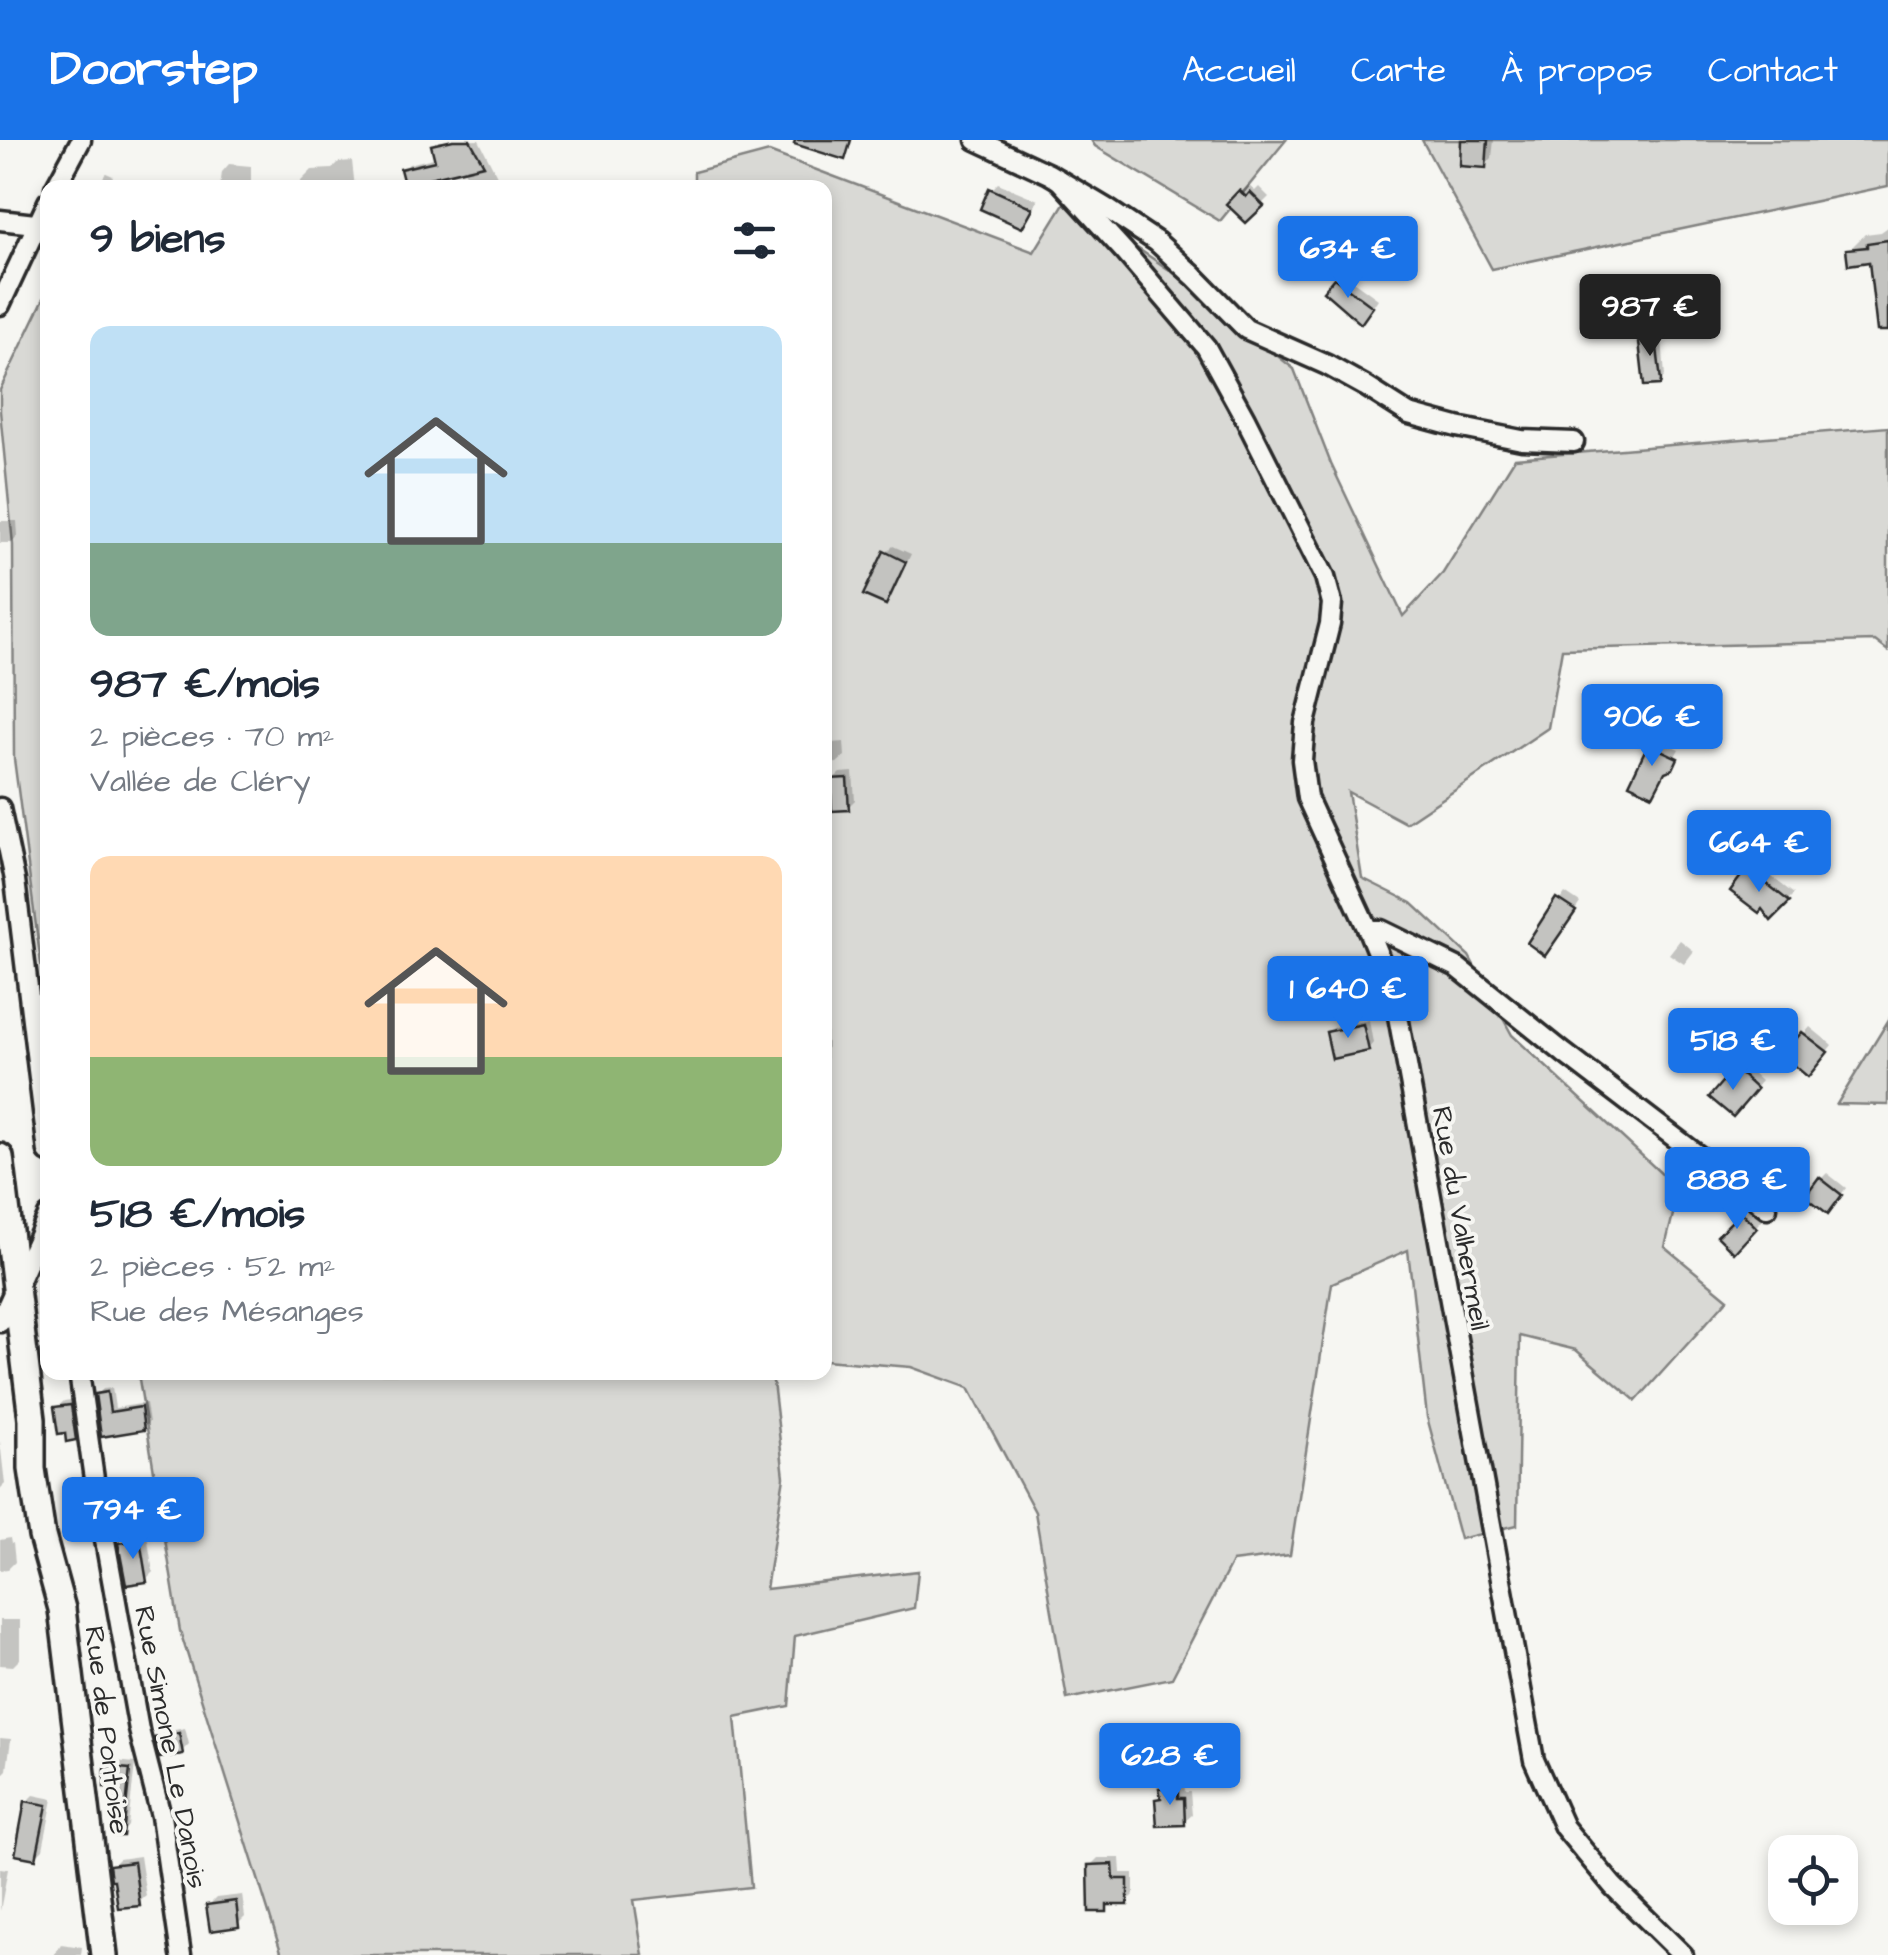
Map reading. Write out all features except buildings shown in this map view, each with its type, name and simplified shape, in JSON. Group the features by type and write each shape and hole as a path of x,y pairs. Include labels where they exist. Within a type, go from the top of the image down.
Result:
{"main road":[{"name":"Rue de Pontoise","path":"0,1157 32,1419 32,1469 42,1536 62,1608 104,1955"}],"street":[{"path":"59,180 81,140"},
{"name":"Rue du Valhermeil","path":"976,140 1059,180 1157,242 1246,329 1327,365 1410,414 1522,440 1574,442"},
{"name":"Rue du Valhermeil","path":"1059,180 1206,347 1325,577 1332,603 1305,723 1302,760 1308,798 1368,930 1398,1016 1534,1760 1564,1827 1613,1886 1683,1955"},
{"path":"0,304 40,216"},
{"path":"0,220 35,224"},
{"path":"0,808 14,880 40,1088"},
{"path":"1368,930 1381,930 1457,967 1767,1208"},
{"path":"0,1322 40,1233"},
{"name":"Rue Simone Le Danois","path":"79,1380 139,1730 161,1816 182,1955"}],"shaded area":[{"path":"1091,140 1286,140 1220,221"},
{"path":"1422,140 1888,140 1888,186 1492,269"},
{"path":"769,152 1034,252 1066,200 1171,271 1294,369 1331,464 1403,616 1443,573 1515,458 1888,427 1888,651 1875,641 1562,649 1548,728 1406,823 1348,792 1362,878 1412,903 1469,956 1512,1035 1679,1190 1665,1247 1728,1299 1636,1401 1576,1350 1520,1336 1517,1525 1460,1539 1427,1417 1408,1250 1332,1283 1290,1555 1232,1562 1172,1678 1067,1699 1035,1512 969,1388 911,1367 832,1361 832,180 694,180 694,172"},
{"path":"40,307 40,957 14,759 13,545 0,390"},
{"path":"1888,1021 1888,1105 1837,1104"},
{"path":"139,1380 773,1380 784,1477 766,1589 918,1571 914,1608 795,1636 789,1706 735,1717 751,1887 634,1900 643,1955 282,1955 180,1631"}]}
